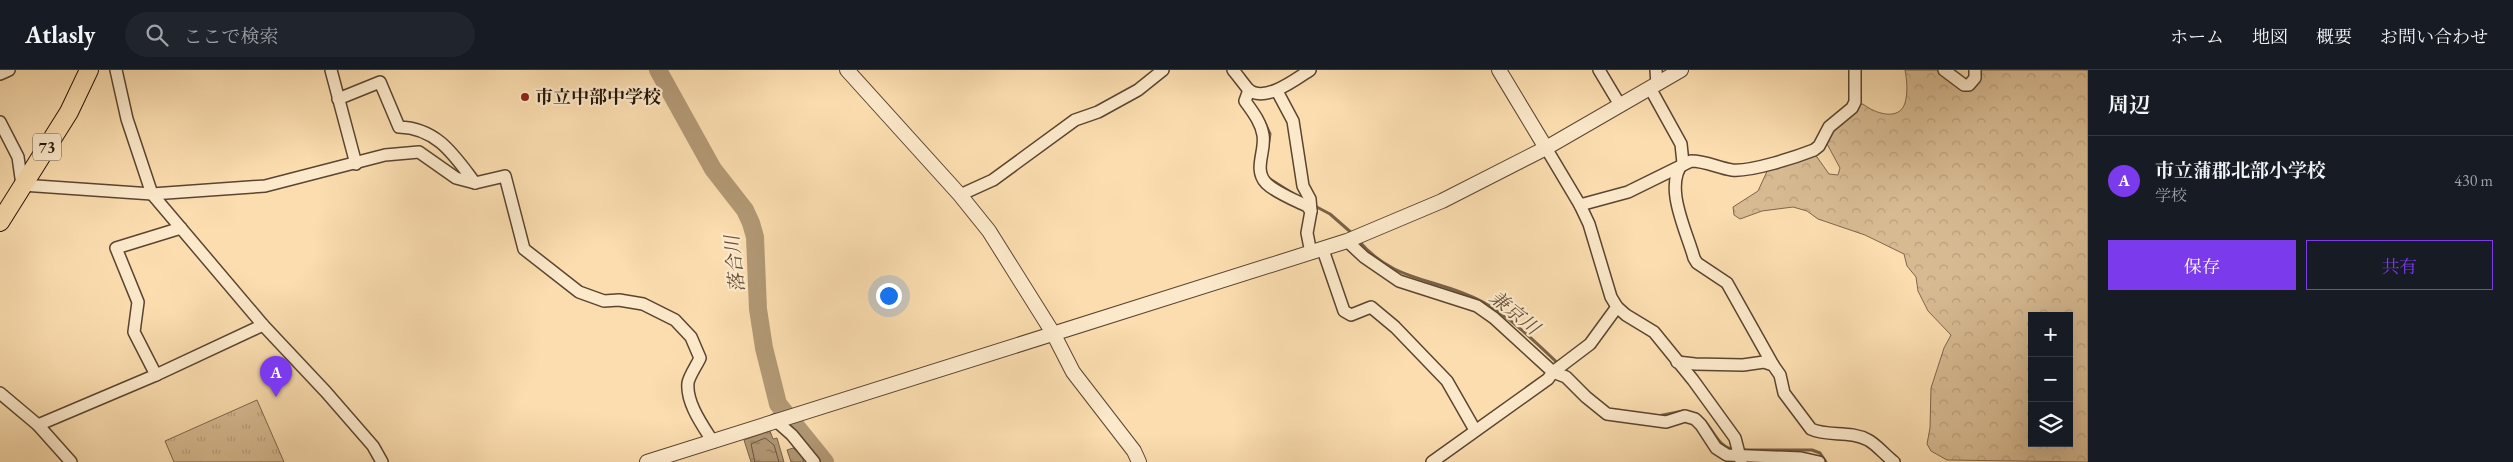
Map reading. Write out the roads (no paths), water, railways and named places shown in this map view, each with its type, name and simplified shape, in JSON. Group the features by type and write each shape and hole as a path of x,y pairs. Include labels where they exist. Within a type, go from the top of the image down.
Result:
{"main road":[{"name":"73","path":"0,222 69,112 89,70"}],"street":[{"path":"0,74 9,70"},
{"path":"116,70 127,120 152,194 263,325 326,392 373,446 382,462"},
{"path":"331,70 356,164"},
{"path":"847,70 960,195 989,231 1053,333 1073,372 1134,451 1139,462"},
{"path":"960,195 993,180 1075,120 1098,112 1138,90 1163,70"},
{"path":"1233,70 1248,94 1263,132 1264,143 1260,165 1262,176 1267,184 1310,206"},
{"path":"1248,94 1277,91 1310,70"},
{"path":"1499,70 1580,206 1588,224 1611,297 1617,307 1654,332 1712,404 1739,454"},
{"path":"1599,70 1620,105"},
{"path":"1656,70 1653,86 1681,144 1683,163 1676,171 1674,189 1697,263 1727,283 1780,375 1784,393 1811,429 1817,432 1852,435 1869,440 1881,453 1894,462"},
{"path":"647,462 1352,239 1442,201 1546,148 1682,70"},
{"path":"1580,206 1628,192 1683,163 1703,161 1732,170 1744,170 1814,150 1819,146 1829,127 1852,108 1855,102 1855,70"},
{"path":"1944,70 1964,85 1969,85 1975,78 1975,70"},
{"path":"338,99 380,82 400,127 416,127 429,132 456,157 475,183"},
{"path":"1277,91 1294,121 1302,186 1310,206 1307,233 1344,311 1351,315 1371,307 1396,327 1447,381 1475,430"},
{"path":"0,122 18,157 22,185 152,194 265,186 385,155 419,152 456,178 475,183 505,176 524,248 579,292 604,301 619,300 643,304 675,320 691,337 700,358 688,382 690,394 695,411 713,442"},
{"path":"156,375 134,332 138,302 116,248 180,228"},
{"path":"1352,239 1364,257 1399,281 1477,306 1558,368 1586,397 1607,414 1666,422 1685,416 1694,419 1701,425 1721,453 1727,456 1739,454 1801,458 1819,462"},
{"path":"1432,462 1548,379 1558,368 1590,344 1617,307"},
{"path":"38,426 156,375 263,325"},
{"path":"1677,362 1743,365 1764,362 1773,365"},
{"path":"0,393 38,426 70,462"},
{"path":"777,420 814,462"}],"water":[{"path":"770,431 773,439 777,438 784,462 751,462 744,440"},
{"path":"793,448 802,456 804,462 791,462 787,450"}],"waterway":[{"name":"落合川","path":"658,70 713,169 745,210 751,223 755,237 758,309 764,348 778,404 825,462"},
{"name":"兼京川","path":"1264,121 1270,134 1268,147"},
{"name":"兼京川","path":"1270,179 1292,193"},
{"name":"兼京川","path":"1313,205 1330,214 1354,235"},
{"name":"兼京川","path":"1358,240 1387,265 1417,278 1466,294 1494,308 1568,373"},
{"name":"兼京川","path":"1658,416 1683,411"},
{"name":"兼京川","path":"1697,414 1723,445 1736,450"},
{"name":"兼京川","path":"1742,450 1812,450 1820,453 1826,462"}],"place":[{"name":"市立中部中学校","path":"525,97"},
{"name":"市立蒲郡北部小学校","path":"276,397"}]}
